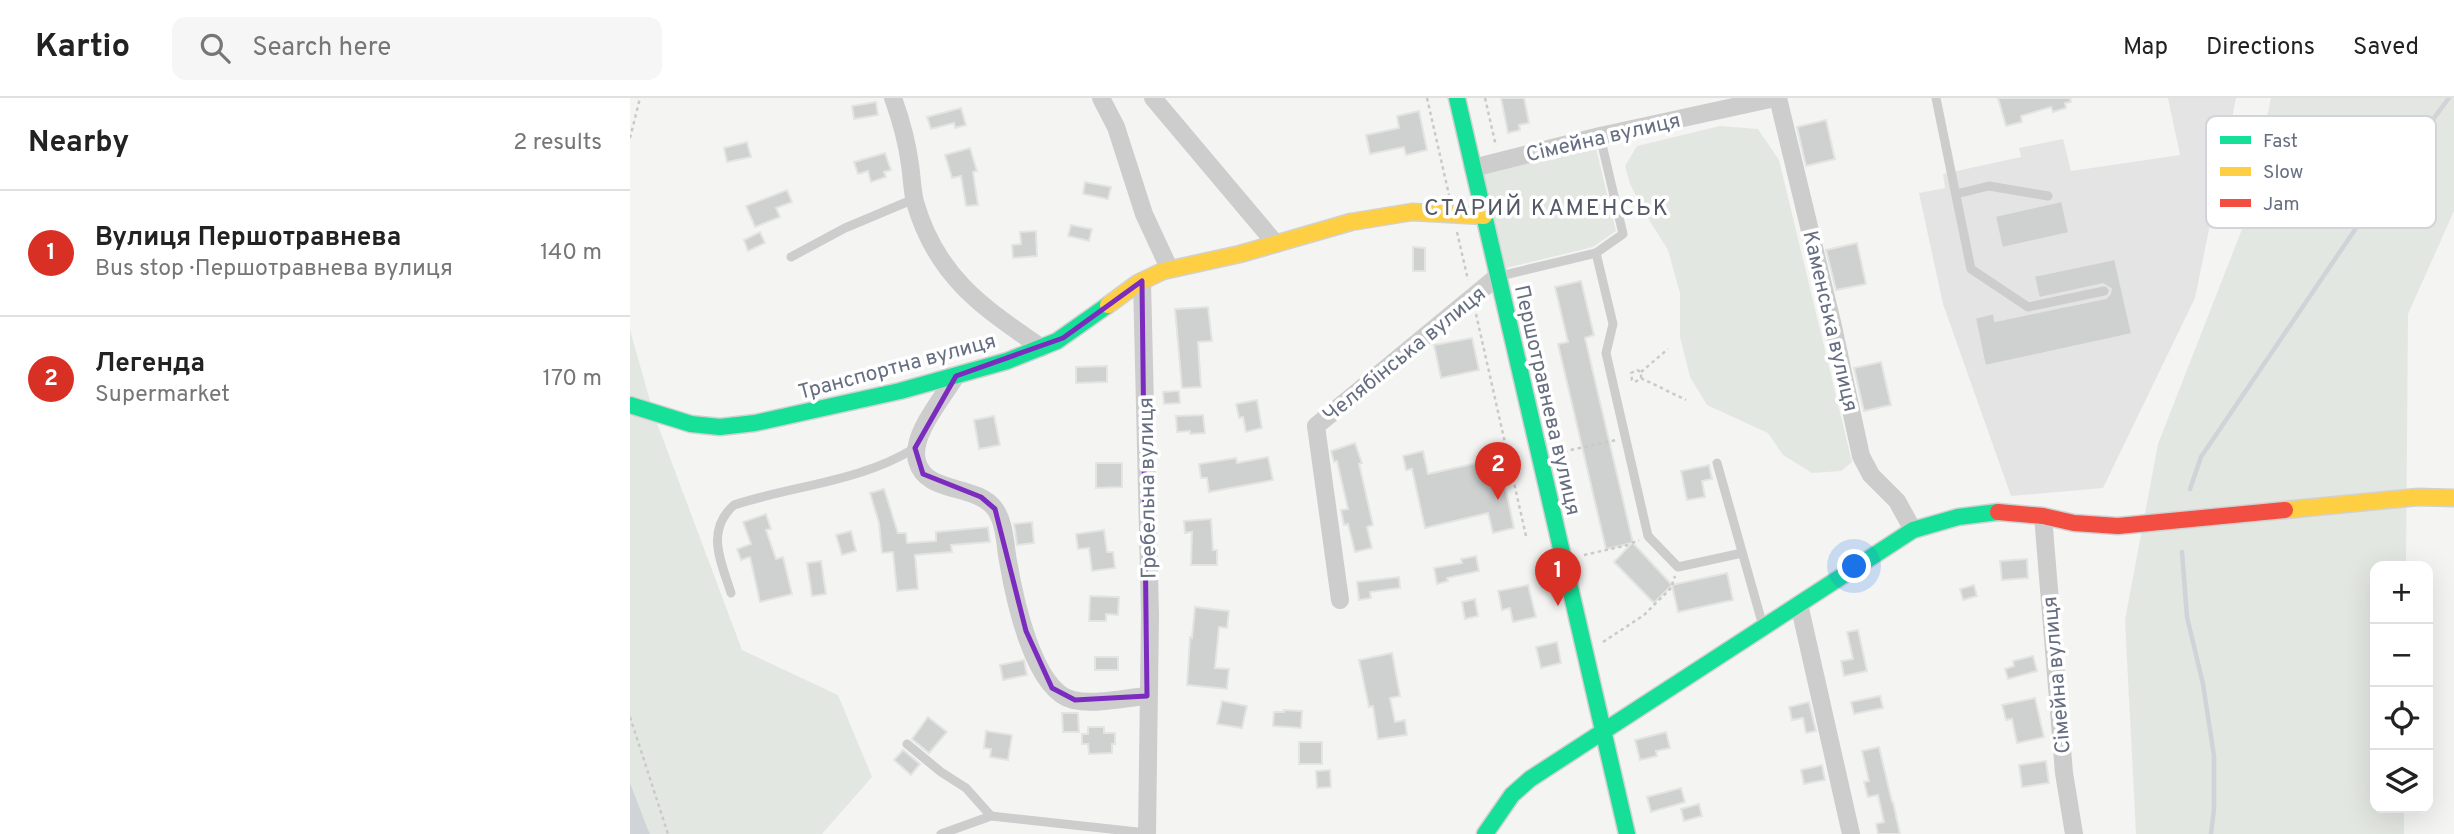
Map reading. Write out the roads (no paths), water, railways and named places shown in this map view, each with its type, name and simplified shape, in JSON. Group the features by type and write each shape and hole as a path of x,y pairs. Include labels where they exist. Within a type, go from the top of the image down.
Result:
{"street":[{"path":"893,98 911,167 914,199 936,252 957,280 985,309 1042,348"},
{"path":"1101,98 1116,127 1144,214 1169,268"},
{"path":"1153,98 1176,129 1276,244"},
{"name":"Першотравнева вулиця","path":"1457,98 1627,834"},
{"name":"Сімейна вулиця","path":"1473,168 1750,101 1776,98"},
{"name":"Каменська вулиця","path":"1776,98 1832,322 1861,456 1871,475 1897,501 1913,530"},
{"name":"Транспортна вулиця","path":"630,405 682,424 740,426 957,376 1042,348 1082,326 1142,281 1169,268 1238,255 1357,221 1389,215 1453,212 1484,216"},
{"name":"Челябінська вулиця","path":"1340,600 1316,426 1498,276"},
{"name":"Гребельна вулиця","path":"1142,281 1150,615 1147,833"},
{"path":"957,376 920,433 915,448 917,462 923,474 938,483 981,497 995,509 1001,523 1015,597 1043,673 1052,688 1062,696 1075,700 1097,701 1147,696"},
{"path":"1485,834 1512,795 1530,779 1913,530 1969,516 2002,512 2043,516 2074,523 2118,526 2418,497 2454,498"},
{"name":"Сімейна вулиця","path":"2043,516 2064,774 2074,834"},
{"path":"1799,604 1851,834"}],"lane":[{"path":"1936,98 1972,269 2028,307 2104,291"},
{"path":"1498,276 1596,253 1623,234 1600,136"},
{"path":"1956,194 1990,186 2048,196"},
{"path":"791,257 845,228 914,199"},
{"path":"1596,253 1613,324 1606,354 1648,536 1678,566 1742,553"},
{"path":"731,593 718,548 717,529 723,515 734,505 835,481 875,468 915,448"},
{"path":"1717,463 1763,627"},
{"path":"907,744 941,772 967,788 991,816"},
{"path":"941,834 991,816 1147,833"}],"waterway":[{"path":"2436,116 2449,98"},
{"path":"2190,489 2201,457 2356,228"},
{"path":"2182,552 2187,617 2203,684 2214,756 2211,834"}],"place":[{"name":"Легенда","path":"1498,500"},
{"name":"Вулиця Першотравнева","path":"1558,606"}],"district":[{"name":"СТАРИЙ КАМЕНСЬК","path":"1547,207"}]}
